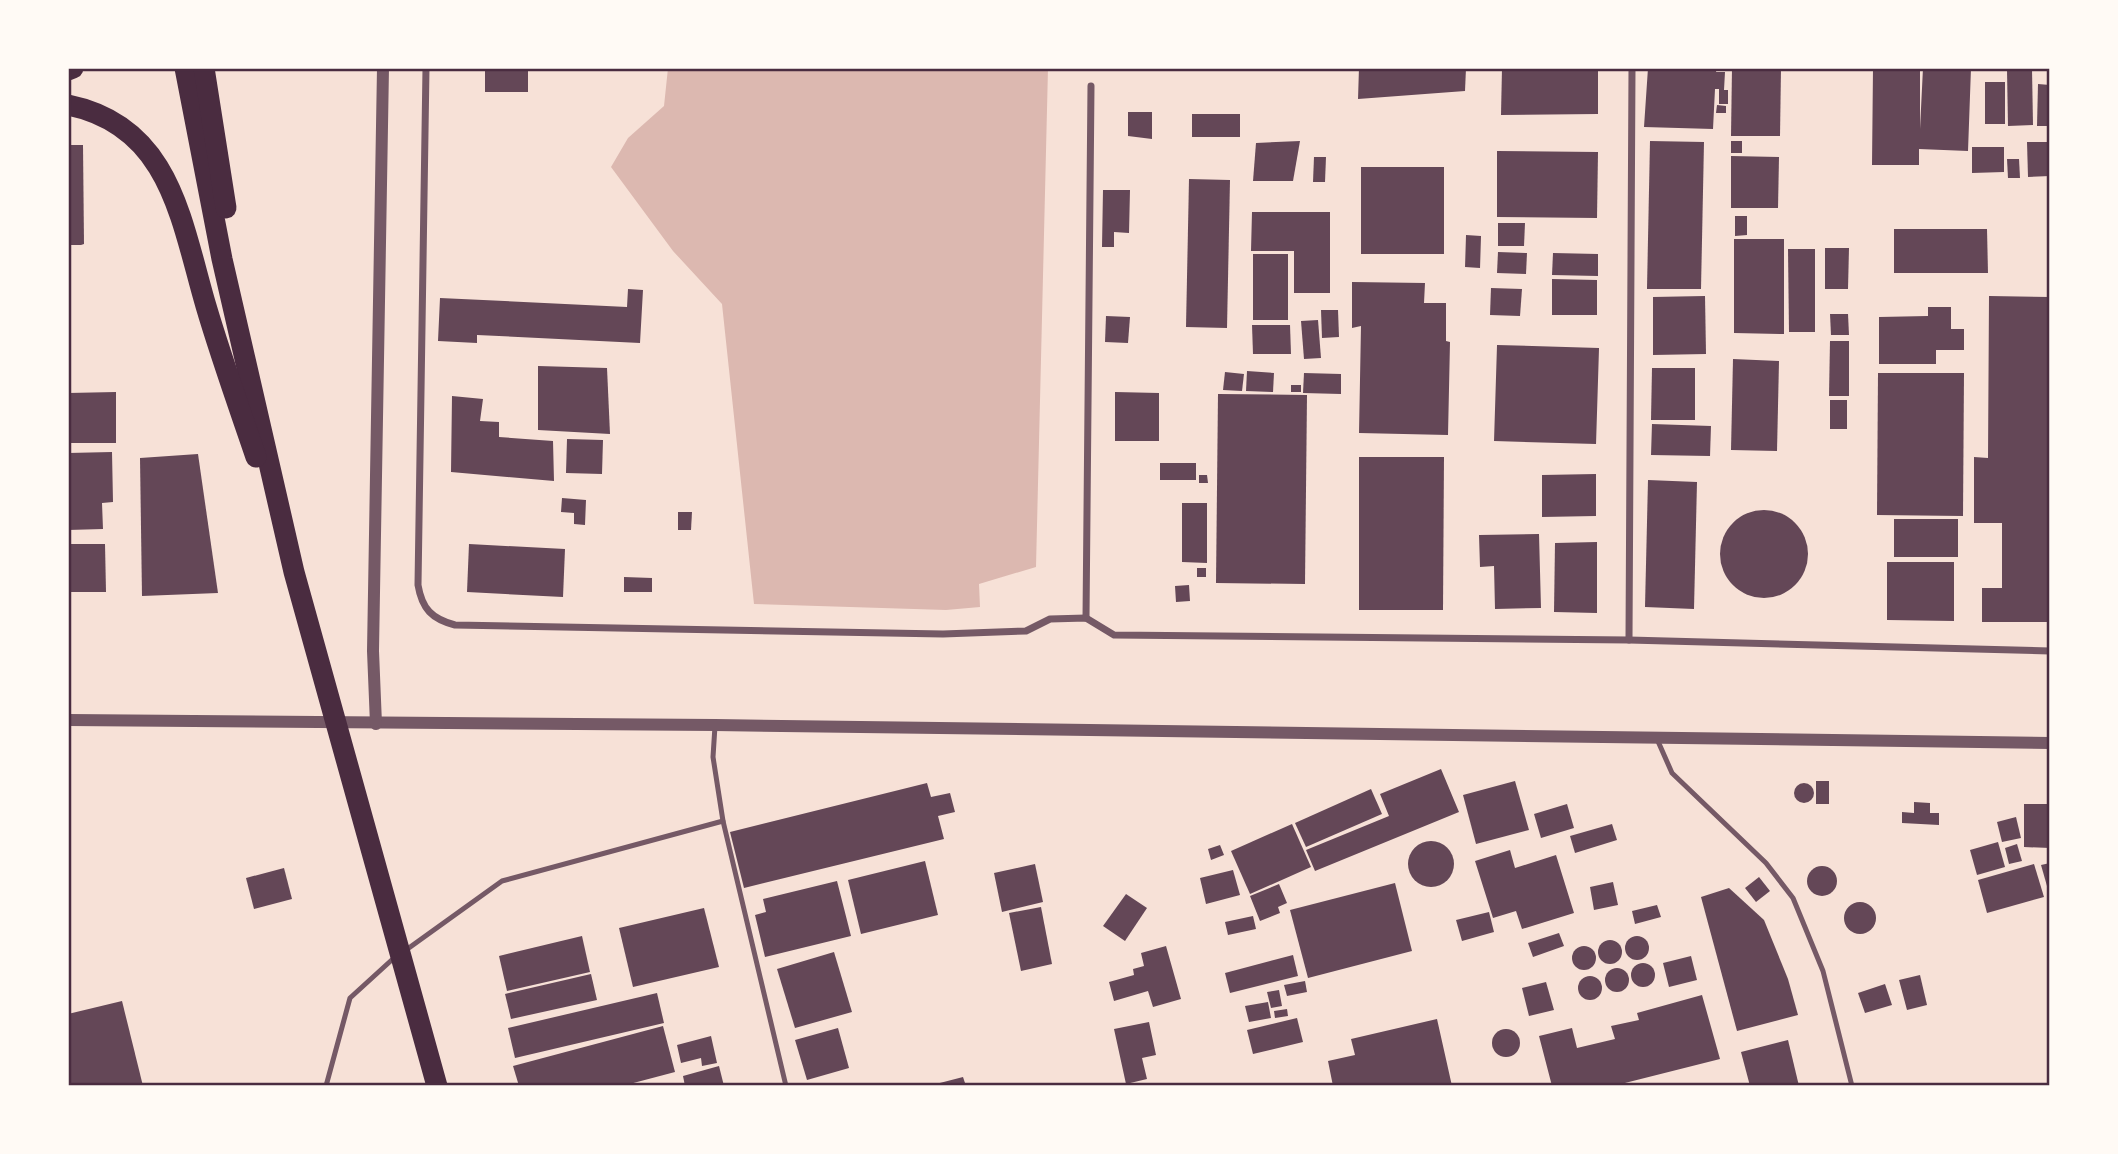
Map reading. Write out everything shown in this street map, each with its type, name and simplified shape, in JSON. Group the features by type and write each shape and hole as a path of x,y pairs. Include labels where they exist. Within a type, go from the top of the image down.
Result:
{"highway":[{"path":"185,68 222,259 294,572 437,1086"},
{"path":"204,68 251,383"},
{"path":"68,105 87,108 125,128 145,146 167,183 181,217 206,308 294,572"}],"street":[{"path":"376,724 373,651 383,68"},
{"path":"426,68 418,585 425,608 432,616 455,625 943,634 1026,631 1050,619 1086,618 1114,635 1629,640 2050,651"},
{"path":"1629,640 1632,68"},
{"path":"1086,618 1091,86"},
{"path":"68,720 715,725 2050,743"}],"lane":[{"path":"715,725 713,757 723,821 786,1086"},
{"path":"1657,739 1672,774 1766,863 1793,898 1823,971 1852,1086"},
{"path":"326,1086 347,1005 354,993 391,961 502,881 723,821"}],"shaded area":[{"path":"668,68 1048,68 1036,567 979,584 980,607 946,610 754,604 722,304 673,251 611,167 628,138 664,106"}],"building":[{"path":"485,68 528,68 528,92 485,92"},
{"path":"1359,68 1466,68 1465,91 1358,99"},
{"path":"1502,68 1598,68 1598,114 1501,115"},
{"path":"1648,68 1717,68 1716,72 1725,72 1724,90 1728,90 1728,104 1719,104 1719,89 1715,89 1713,129 1644,127"},
{"path":"1732,68 1781,68 1780,136 1731,136"},
{"path":"1873,68 1920,68 1920,129 1923,68 1971,68 1968,151 1919,149 1919,165 1872,165"},
{"path":"2032,69 2033,125 2008,126 2007,70"},
{"path":"1985,82 2005,82 2005,124 1985,124"},
{"path":"2038,84 2050,85 2050,126 2037,126"},
{"path":"1717,105 1726,106 1726,113 1716,113"},
{"path":"1128,112 1152,112 1152,139 1128,136"},
{"path":"1192,114 1240,114 1240,137 1192,137"},
{"path":"1300,141 1293,181 1253,181 1256,143"},
{"path":"1650,141 1704,142 1701,289 1647,289"},
{"path":"1731,141 1742,141 1742,153 1731,153"},
{"path":"2027,142 2050,142 2050,176 2028,177"},
{"path":"68,145 83,145 84,244 81,245 68,245"},
{"path":"1972,147 2004,147 2004,172 1972,173"},
{"path":"1497,151 1598,152 1597,218 1497,217"},
{"path":"1731,156 1779,157 1778,208 1731,208"},
{"path":"1314,157 1326,157 1325,182 1313,182"},
{"path":"2007,159 2019,159 2020,178 2008,178"},
{"path":"1361,167 1444,167 1444,254 1361,254"},
{"path":"1189,179 1230,180 1227,328 1186,327"},
{"path":"1103,190 1130,190 1129,233 1114,232 1114,247 1102,247"},
{"path":"1252,212 1330,212 1330,293 1294,293 1294,251 1251,251"},
{"path":"1735,216 1747,216 1747,235 1735,236"},
{"path":"1498,223 1525,223 1524,246 1498,246"},
{"path":"1894,229 1987,229 1988,273 1894,273"},
{"path":"1466,235 1481,236 1480,268 1465,267"},
{"path":"1734,239 1784,239 1784,334 1734,333"},
{"path":"1825,248 1849,248 1848,289 1825,289"},
{"path":"1788,249 1815,249 1815,332 1789,332"},
{"path":"1498,252 1527,253 1526,274 1497,273"},
{"path":"1553,253 1598,254 1598,276 1552,275"},
{"path":"1253,254 1288,254 1288,320 1253,320"},
{"path":"1552,279 1597,280 1597,315 1552,315"},
{"path":"1352,282 1425,283 1424,303 1446,303 1446,341 1450,342 1448,435 1359,433 1361,326 1352,328"},
{"path":"1491,288 1522,289 1520,316 1490,315"},
{"path":"628,289 643,290 640,343 477,335 477,343 438,341 440,298 627,307"},
{"path":"1705,296 1706,354 1653,355 1653,297"},
{"path":"1989,296 2050,297 2050,622 1982,622 1982,588 2002,588 2002,523 1974,523 1974,457 1988,458"},
{"path":"1928,307 1951,307 1951,329 1964,329 1964,350 1936,350 1936,364 1879,364 1879,317 1928,316"},
{"path":"1321,310 1338,310 1339,337 1322,338"},
{"path":"1830,314 1848,314 1849,335 1831,335"},
{"path":"1106,316 1130,317 1128,343 1105,342"},
{"path":"1318,320 1321,358 1304,359 1301,321"},
{"path":"1252,325 1290,325 1291,354 1253,354"},
{"path":"1830,341 1849,341 1849,396 1829,396"},
{"path":"1497,345 1599,348 1596,444 1494,441"},
{"path":"1733,359 1779,361 1777,451 1731,450"},
{"path":"538,366 607,368 610,434 538,430"},
{"path":"1652,368 1695,368 1695,420 1651,420"},
{"path":"1247,371 1274,373 1273,392 1246,391"},
{"path":"1225,372 1244,374 1242,391 1223,390"},
{"path":"1304,373 1341,374 1341,394 1303,393"},
{"path":"1878,373 1964,373 1963,516 1877,515"},
{"path":"1291,385 1301,385 1301,392 1291,392"},
{"path":"116,392 116,443 68,443 68,393"},
{"path":"1115,392 1159,393 1159,441 1115,441"},
{"path":"1218,394 1307,395 1305,584 1216,583"},
{"path":"452,396 483,399 480,421 499,422 499,437 553,441 554,481 451,472"},
{"path":"1830,400 1847,400 1847,429 1830,429"},
{"path":"1652,424 1711,426 1710,456 1651,455"},
{"path":"567,439 603,440 602,474 566,473"},
{"path":"112,452 113,502 102,503 103,529 68,530 68,453"},
{"path":"198,454 218,593 142,596 140,458"},
{"path":"1359,457 1444,457 1443,610 1359,610"},
{"path":"1160,463 1196,463 1196,480 1160,480"},
{"path":"1596,474 1596,516 1542,517 1542,475"},
{"path":"1199,475 1207,475 1208,483 1199,483"},
{"path":"1648,480 1697,482 1694,609 1645,607"},
{"path":"562,498 586,500 585,525 574,524 574,513 561,512"},
{"path":"1182,503 1207,503 1207,563 1182,562"},
{"path":"1764,510 1781,513 1795,523 1805,537 1808,554 1805,571 1795,585 1781,595 1764,598 1747,595 1733,585 1723,571 1720,554 1723,537 1733,523 1747,513"},
{"path":"678,512 692,512 691,530 678,530"},
{"path":"1894,519 1958,519 1958,557 1894,557"},
{"path":"1539,534 1541,608 1495,609 1494,566 1480,567 1479,535"},
{"path":"1597,542 1597,613 1554,612 1555,543"},
{"path":"68,544 105,544 106,592 68,592"},
{"path":"469,544 565,549 563,597 467,592"},
{"path":"1887,562 1954,562 1954,621 1887,620"},
{"path":"1197,568 1206,568 1206,577 1197,577"},
{"path":"624,577 652,578 652,592 624,592"},
{"path":"1189,585 1190,601 1176,602 1175,586"},
{"path":"1441,769 1459,812 1315,871 1306,850 1389,816 1380,794"},
{"path":"1515,781 1529,830 1476,844 1463,795"},
{"path":"1816,781 1829,781 1829,804 1816,804"},
{"path":"927,783 931,797 950,793 955,812 938,816 944,839 744,888 730,832"},
{"path":"1804,783 1811,786 1814,793 1811,800 1804,803 1797,800 1794,793 1797,786"},
{"path":"1371,789 1382,814 1306,847 1295,823"},
{"path":"1914,802 1930,803 1930,813 1939,813 1939,825 1902,823 1902,812 1914,813"},
{"path":"1567,804 1574,828 1541,838 1534,814"},
{"path":"2024,804 2050,804 2050,848 2024,847"},
{"path":"2016,817 2021,838 2002,842 1997,822"},
{"path":"1292,824 1311,867 1250,894 1231,851"},
{"path":"1612,824 1617,840 1575,853 1570,836"},
{"path":"1431,841 1447,848 1454,864 1447,880 1431,887 1415,880 1408,864 1415,848"},
{"path":"1998,842 2005,867 1977,875 1970,850"},
{"path":"2017,844 2022,861 2009,864 2005,848"},
{"path":"1220,845 1224,855 1211,860 1208,849"},
{"path":"1510,850 1515,868 1556,855 1574,913 1522,929 1516,911 1493,918 1475,861"},
{"path":"925,861 938,915 861,934 848,880"},
{"path":"2050,863 2050,893 2049,893 2041,865"},
{"path":"1035,864 1043,902 1002,912 994,873"},
{"path":"2034,864 2044,897 1987,913 1978,880"},
{"path":"1822,866 1833,870 1837,881 1833,892 1822,896 1811,892 1807,881 1811,870"},
{"path":"284,868 292,899 254,909 246,878"},
{"path":"1233,870 1240,895 1206,904 1200,878"},
{"path":"1759,877 1770,891 1756,902 1745,888"},
{"path":"837,881 851,936 765,957 755,915 766,912 763,899"},
{"path":"1613,882 1618,905 1594,910 1590,887"},
{"path":"1395,883 1412,951 1308,978 1290,910"},
{"path":"1279,884 1287,903 1278,907 1280,913 1260,921 1250,896"},
{"path":"1729,888 1764,920 1788,979 1798,1015 1737,1031 1701,897"},
{"path":"1126,894 1147,908 1125,941 1103,926"},
{"path":"1860,902 1871,907 1876,918 1871,929 1860,934 1849,929 1844,918 1849,907"},
{"path":"1657,905 1661,917 1635,924 1632,911"},
{"path":"1041,907 1052,964 1021,971 1009,913"},
{"path":"704,908 719,967 633,987 619,928"},
{"path":"1489,912 1494,932 1462,941 1456,920"},
{"path":"1253,916 1256,929 1228,935 1225,922"},
{"path":"1559,933 1564,946 1533,957 1528,943"},
{"path":"582,936 590,972 507,991 499,956"},
{"path":"1637,936 1646,939 1649,948 1646,957 1637,960 1628,957 1625,948 1628,939"},
{"path":"1610,940 1619,943 1622,952 1619,961 1610,964 1601,961 1598,952 1601,943"},
{"path":"1166,946 1181,999 1153,1007 1148,991 1114,1001 1109,982 1134,975 1133,969 1144,966 1141,953"},
{"path":"1584,946 1593,949 1596,958 1593,967 1584,970 1575,967 1572,958 1575,949"},
{"path":"834,952 852,1012 795,1028 777,969"},
{"path":"1293,955 1298,976 1230,993 1225,973"},
{"path":"1691,956 1697,980 1669,987 1663,963"},
{"path":"1643,963 1652,966 1655,975 1652,984 1643,987 1634,984 1631,975 1634,966"},
{"path":"1617,968 1626,971 1629,980 1626,989 1617,992 1608,989 1605,980 1608,971"},
{"path":"591,974 597,1000 511,1019 505,994"},
{"path":"1920,975 1927,1005 1907,1010 1899,980"},
{"path":"1590,976 1599,979 1602,988 1599,997 1590,1000 1581,997 1578,988 1581,979"},
{"path":"1305,981 1307,992 1287,996 1284,985"},
{"path":"1546,982 1554,1010 1529,1016 1522,988"},
{"path":"1885,984 1892,1005 1865,1013 1858,993"},
{"path":"1279,990 1282,1006 1271,1008 1267,992"},
{"path":"657,993 664,1023 515,1058 508,1028"},
{"path":"1702,995 1720,1059 1613,1086 1552,1086 1539,1036 1572,1028 1577,1048 1615,1039 1611,1026 1639,1020 1637,1013"},
{"path":"122,1001 143,1086 68,1086 68,1014"},
{"path":"1268,1002 1271,1018 1249,1022 1245,1006"},
{"path":"1287,1009 1288,1016 1275,1018 1274,1011"},
{"path":"1297,1018 1303,1042 1253,1054 1247,1030"},
{"path":"1437,1019 1452,1086 1333,1086 1328,1061 1355,1055 1351,1039"},
{"path":"1149,1022 1156,1055 1142,1058 1147,1079 1126,1084 1114,1029"},
{"path":"663,1026 675,1072 622,1086 519,1086 513,1066"},
{"path":"838,1028 849,1068 807,1080 795,1040"},
{"path":"1506,1029 1516,1033 1520,1043 1516,1053 1506,1057 1496,1053 1492,1043 1496,1033"},
{"path":"711,1036 717,1063 702,1066 701,1058 681,1063 677,1045"},
{"path":"1788,1040 1799,1086 1750,1086 1741,1052"},
{"path":"719,1066 724,1086 685,1086 683,1076"},
{"path":"963,1077 966,1086 932,1086 932,1085"}]}
